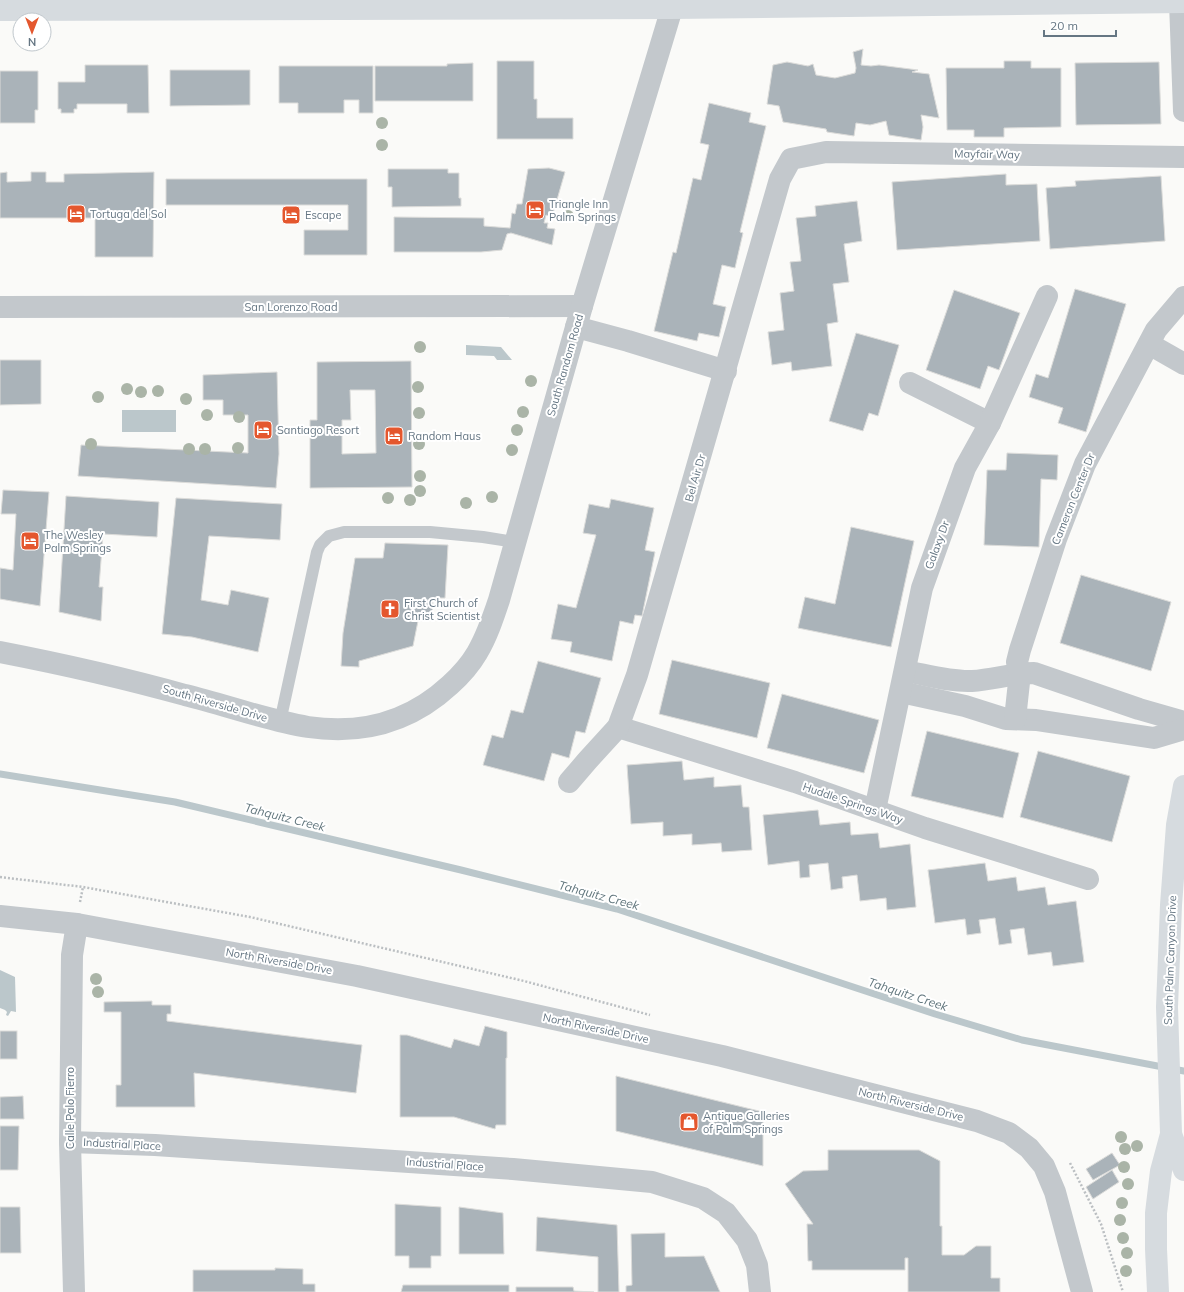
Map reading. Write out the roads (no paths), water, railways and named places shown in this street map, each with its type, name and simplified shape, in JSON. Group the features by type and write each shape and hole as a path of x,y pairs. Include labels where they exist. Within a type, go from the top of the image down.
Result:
{"street":[{"path":"0,10 672,8 1182,2 1184,111"},
{"name":"South Random Road","path":"427,704 461,675 477,654 488,631 499,600 579,317 672,8"},
{"name":"Mayfair Way","path":"791,159 826,152 1184,157"},
{"name":"Bel Air Dr","path":"570,782 618,727 637,675 726,371 780,179 791,159"},
{"name":"Galaxy Dr","path":"875,810 922,588 965,468 990,423 1047,296"},
{"name":"Cameron Center Dr","path":"1014,719 1020,673 1017,662 1020,650 1056,539 1085,464 1156,330 1184,297"},
{"name":"San Lorenzo Road","path":"0,307 579,317 628,341 726,371"},
{"path":"1149,344 1184,364"},
{"path":"910,383 990,423"},
{"name":"South Riverside Drive","path":"0,652 161,688 280,722 331,729 370,727 408,715 427,704"},
{"path":"905,671 955,681 974,681 1020,673 1034,673 1139,709 1184,722"},
{"path":"901,692 965,706 1006,719 1036,720 1154,738 1184,729"},
{"name":"Huddle Springs Way","path":"618,727 795,782 933,830 1088,878"},
{"name":"South Palm Canyon Drive","path":"1184,786 1177,825 1170,905 1167,1007 1172,1134 1184,1170"},
{"name":"North Riverside Drive","path":"0,916 77,924 357,976 722,1056 977,1121 1009,1133 1029,1148 1044,1166 1055,1192 1082,1292"},
{"name":"Calle Palo Fierro","path":"74,1292 70,1142 72,955 77,924"},
{"name":"South Palm Canyon Drive","path":"1158,1292 1156,1213 1161,1171 1172,1134"},
{"name":"Industrial Place","path":"70,1142 155,1145 512,1168 652,1182 703,1198 726,1213 747,1240 757,1265 760,1292"}],"lane":[{"path":"280,722 317,552 324,540 329,536 344,532 430,532 483,537 515,542"}],"waterway":[{"name":"Tahquitz Creek","path":"0,774 175,802 461,870 617,909 935,1014 1022,1040 1184,1071"}],"place":[{"name":"Triangle Inn Palm Springs","path":"535,210"},
{"name":"Tortuga del Sol","path":"76,214"},
{"name":"Escape","path":"291,215"},
{"name":"Santiago Resort","path":"263,430"},
{"name":"Random Haus","path":"394,436"},
{"name":"The Wesley Palm Springs","path":"30,541"},
{"name":"First Church of Christ Scientist","path":"390,609"},
{"name":"Antique Galleries of Palm Springs","path":"689,1122"}]}
